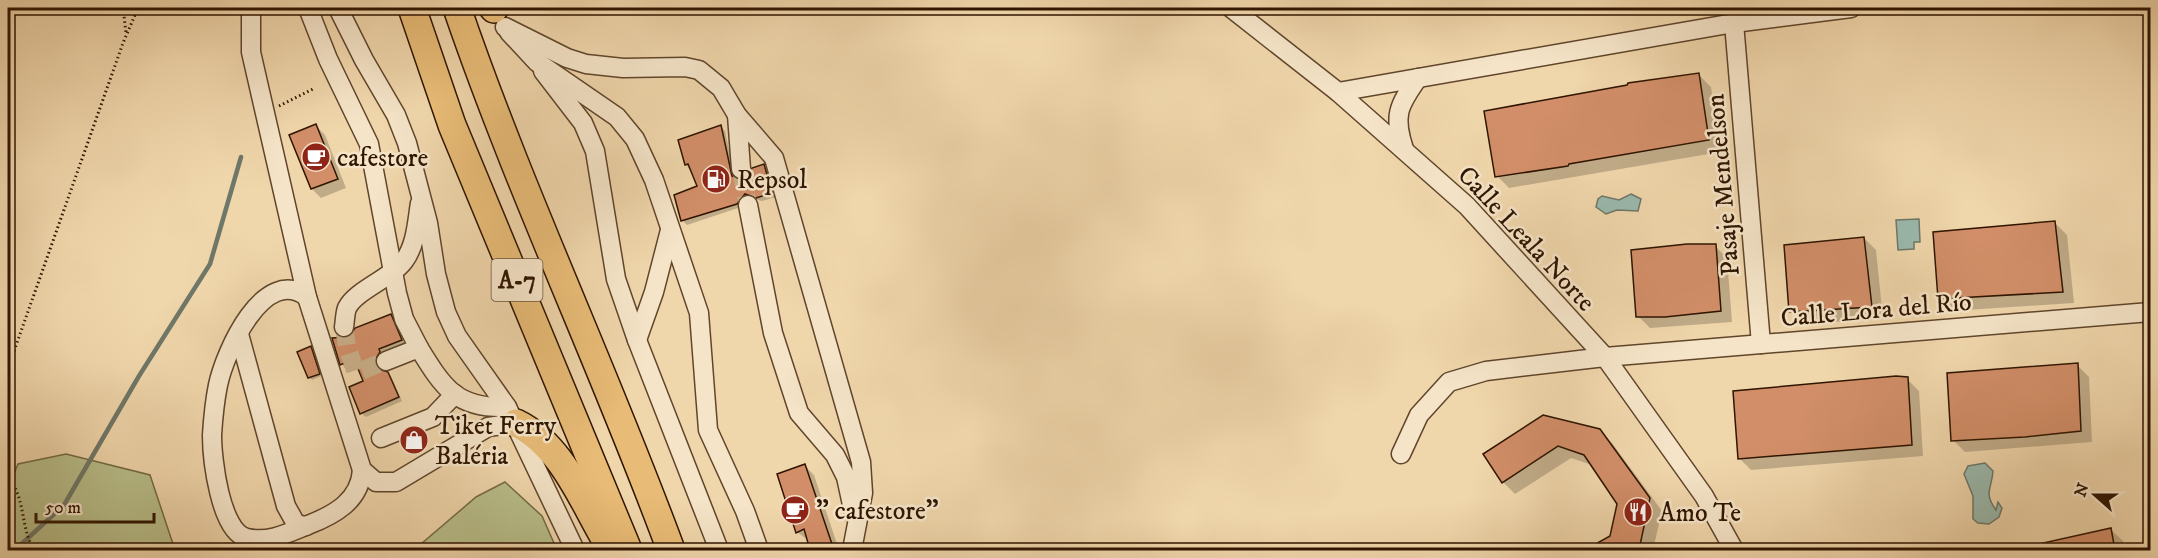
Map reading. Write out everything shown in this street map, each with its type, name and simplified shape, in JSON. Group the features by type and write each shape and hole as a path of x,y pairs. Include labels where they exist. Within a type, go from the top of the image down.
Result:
{"highway":[{"name":"A-7","path":"412,8 452,125 628,550"},
{"name":"A-7","path":"457,8 491,104 637,458 671,550"},
{"path":"512,415 543,440 554,454 604,537 609,550"}],"street":[{"path":"251,8 249,33 255,72 307,297 362,470 361,483 350,501 328,517 274,539 245,538 231,526 221,503 212,436 219,383 239,334 260,302 274,292 286,288 299,291 307,297"},
{"path":"308,8 324,50 369,144 404,319 442,386 466,401 512,415"},
{"path":"338,8 396,115 414,164 446,312 457,336 512,415 575,550"},
{"name":"Calle Leala Norte","path":"1231,8 1338,92 1467,206 1605,357 1704,496 1734,550"},
{"path":"1338,92 1734,22 1851,8"},
{"path":"497,14 583,123 595,151 601,176 612,261 637,340 719,550"},
{"path":"497,14 567,58 586,64 623,68 685,67 699,70 721,88 737,115 774,158 861,462 862,494 852,550"},
{"name":"Pasaje Mendelson","path":"1734,22 1761,344"},
{"path":"537,62 626,126 654,180 699,313 708,430 745,511 759,550"},
{"path":"1404,149 1398,112 1401,102 1418,78"},
{"path":"737,115 741,169"},
{"path":"344,327 347,308 356,298 394,273 412,245 420,192"},
{"path":"748,205 773,333 799,413 835,454 846,477 856,527"},
{"path":"637,340 654,292 670,230"},
{"name":"Calle Lora del Río","path":"1401,454 1419,415 1449,382 1486,370 1605,357 2151,312"},
{"path":"239,334 286,506 296,524 306,526"},
{"path":"386,361 419,348"},
{"path":"381,438 433,417 455,394"},
{"path":"362,470 376,482 396,482 458,443 512,415"}],"path":[{"path":"123,8 127,35"},
{"path":"8,368 138,8"},
{"path":"272,109 314,89"},
{"path":"8,477 20,493 28,539 34,550"}],"green space":[{"path":"66,454 150,475 175,550 8,550 8,489 18,464"},
{"path":"505,482 542,516 557,550 414,550 476,497"}],"shaded area":[{"path":"1631,194 1641,199 1638,211 1617,210 1606,214 1596,207 1598,199 1602,196 1619,200"},
{"path":"1919,219 1920,242 1914,242 1914,249 1898,250 1896,220"},
{"path":"1985,463 1993,471 1989,490 1990,499 1996,510 1998,502 2002,508 1999,517 1989,524 1978,523 1973,519 1973,496 1964,474 1968,466"}],"building":[{"path":"1699,73 1709,140 1495,177 1484,111 1628,83"},
{"path":"316,124 338,179 311,189 289,135"},
{"path":"721,125 732,176 741,180 747,179 752,168 764,164 772,193 756,198 745,194 737,204 681,221 674,195 697,186 688,164 685,165 678,140"},
{"path":"2055,221 2063,292 1938,299 1933,232"},
{"path":"1864,237 1872,307 1789,312 1784,245"},
{"path":"1687,244 1716,244 1721,311 1665,317 1636,317 1631,250"},
{"path":"391,314 402,340 379,349 380,352 375,360 379,369 388,372 399,397 360,414 349,387 363,381 354,359 340,365 332,338 349,337 355,328"},
{"path":"311,346 320,374 308,378 297,352"},
{"path":"2078,363 2081,431 1951,441 1947,373"},
{"path":"1896,376 1908,377 1912,445 1738,459 1733,391"},
{"path":"1543,415 1600,429 1650,498 1639,550 1585,550 1610,536 1617,504 1584,455 1558,446 1502,483 1483,454"},
{"path":"805,464 834,550 810,550 804,529 796,533 777,474"},
{"path":"2111,528 2115,550 2035,550 2034,545"}],"waterway":[{"path":"15,550 64,505 139,376 210,264 241,157"}],"tunnel":[{"path":"741,169 748,205"},
{"path":"344,327 347,346 356,373 386,361"}],"place":[{"name":"cafestore","path":"316,157"},
{"name":"Repsol","path":"716,179"},
{"name":"Tiket Ferry Baléria","path":"414,440"},
{"name":"\" cafestore\"","path":"795,510"},
{"name":"Amo Te","path":"1638,512"}]}
